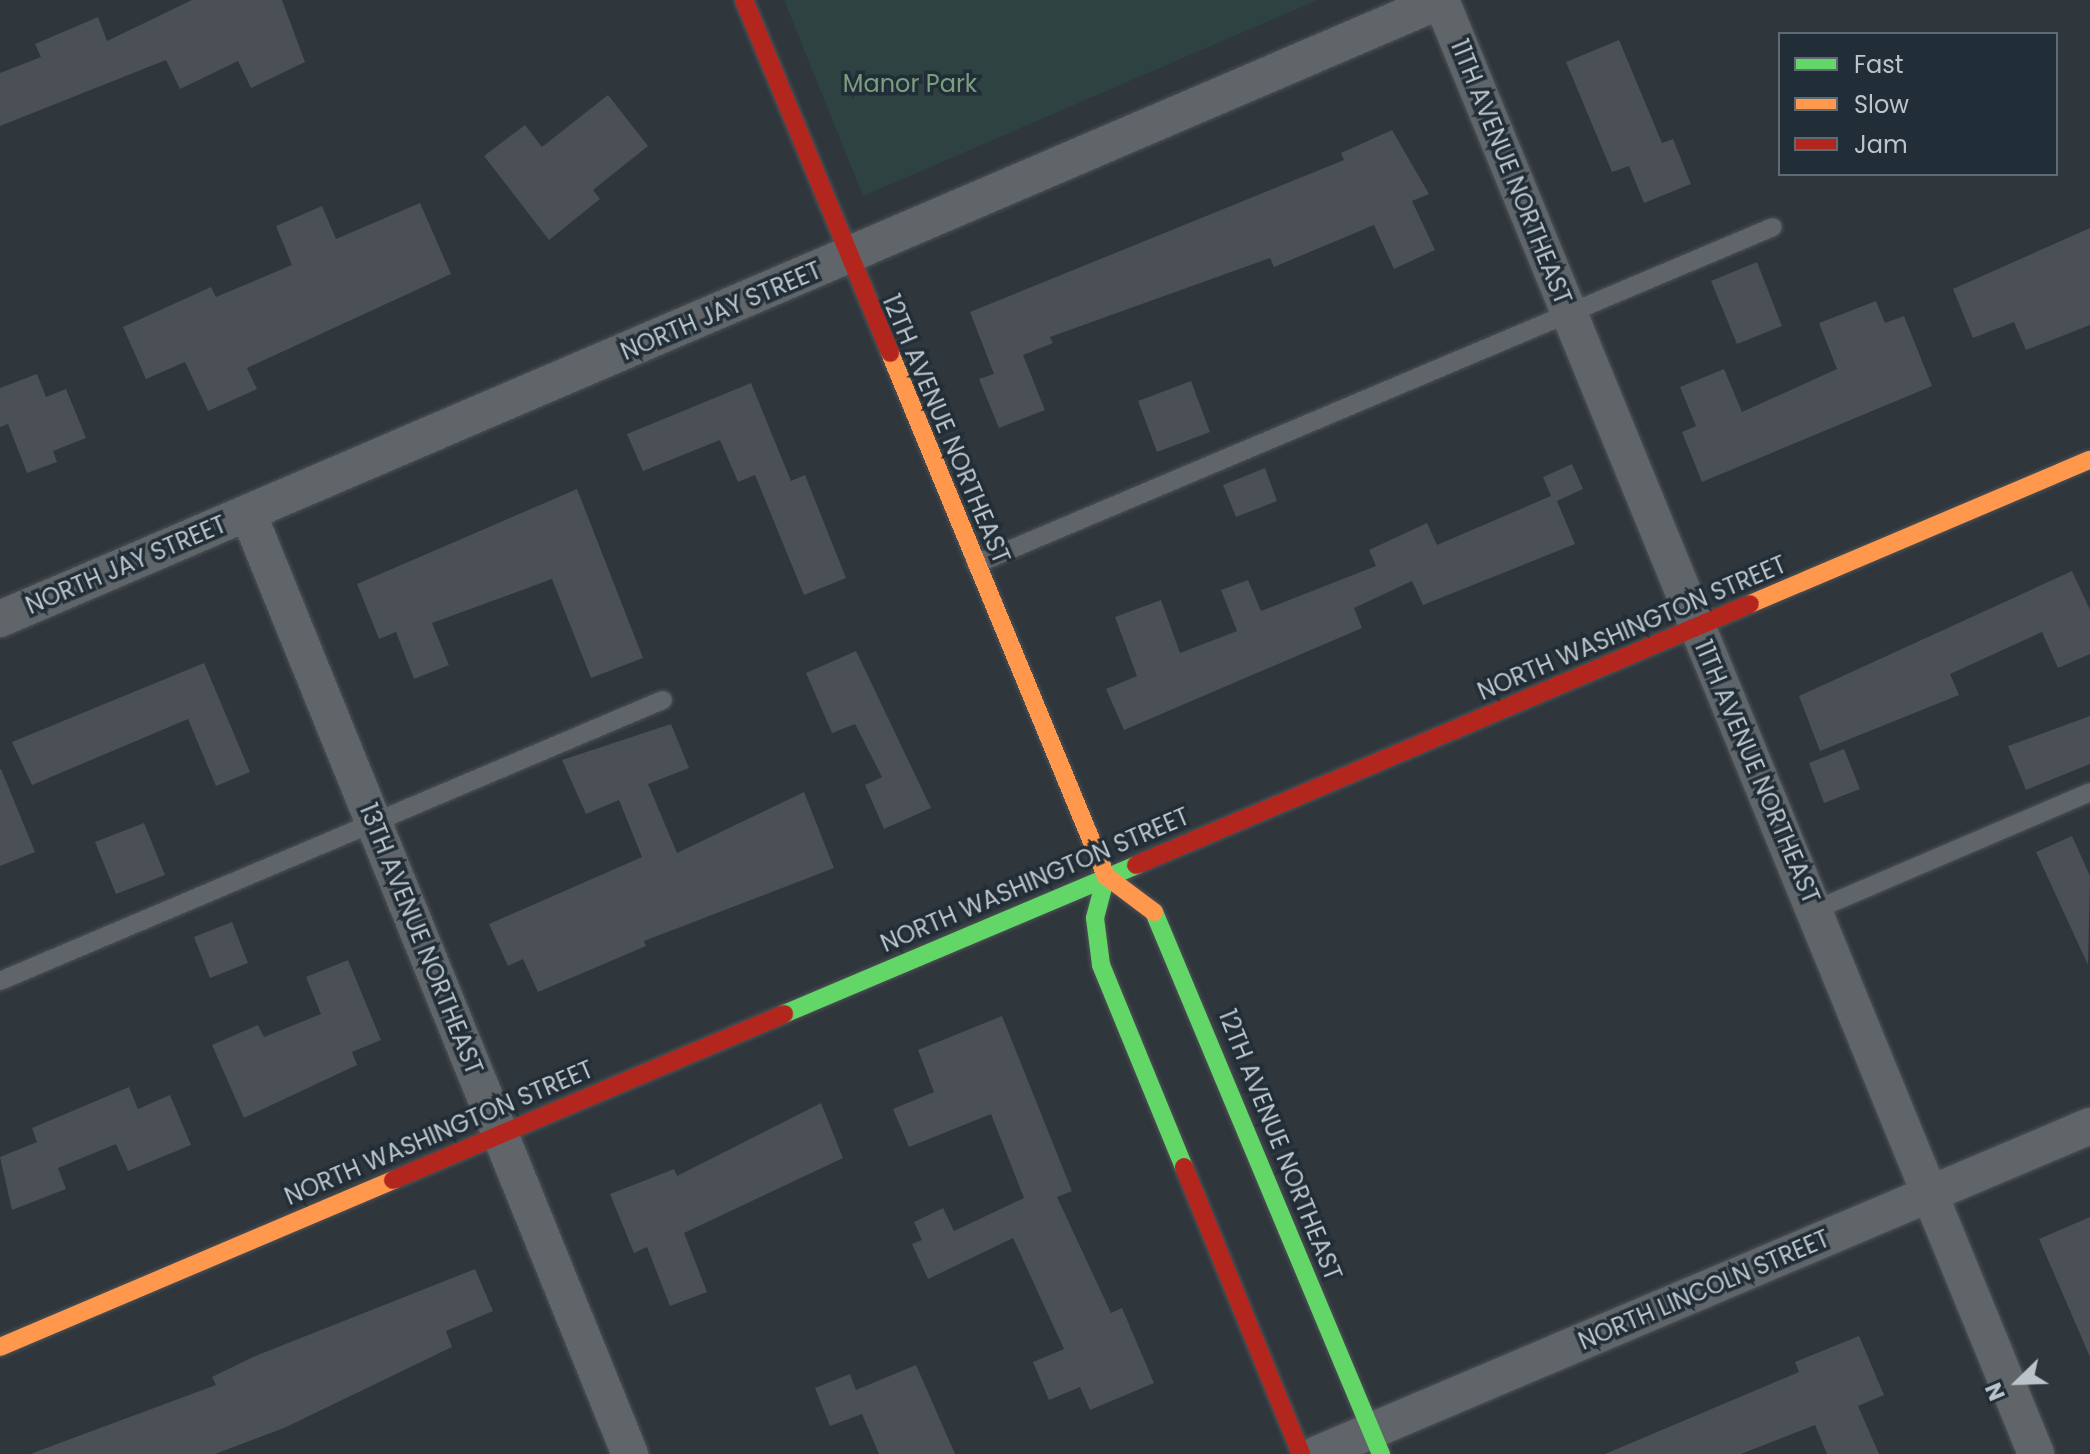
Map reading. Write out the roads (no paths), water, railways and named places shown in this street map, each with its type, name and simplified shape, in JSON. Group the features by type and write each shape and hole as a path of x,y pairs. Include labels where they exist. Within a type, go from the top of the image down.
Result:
{"street":[{"name":"12TH AVENUE NORTHEAST","path":"744,0 1106,876 1146,900 1169,935 1376,1442"},
{"name":"NORTH JAY STREET","path":"0,619 1441,0"},
{"name":"11TH AVENUE NORTHEAST","path":"1441,0 2036,1454"},
{"name":"NORTH WASHINGTON STREET","path":"0,1347 2090,460"},
{"name":"13TH AVENUE NORTHEAST","path":"248,513 630,1454"},
{"path":"1106,876 1095,918 1101,965 1301,1454"},
{"name":"NORTH LINCOLN STREET","path":"1317,1454 1376,1442 1930,1194 2090,1126"}],"lane":[{"path":"976,564 1773,227"},
{"path":"0,981 663,700"},
{"path":"1815,910 2090,792"}],"park label":[{"name":"Manor Park","path":"910,84"}]}
